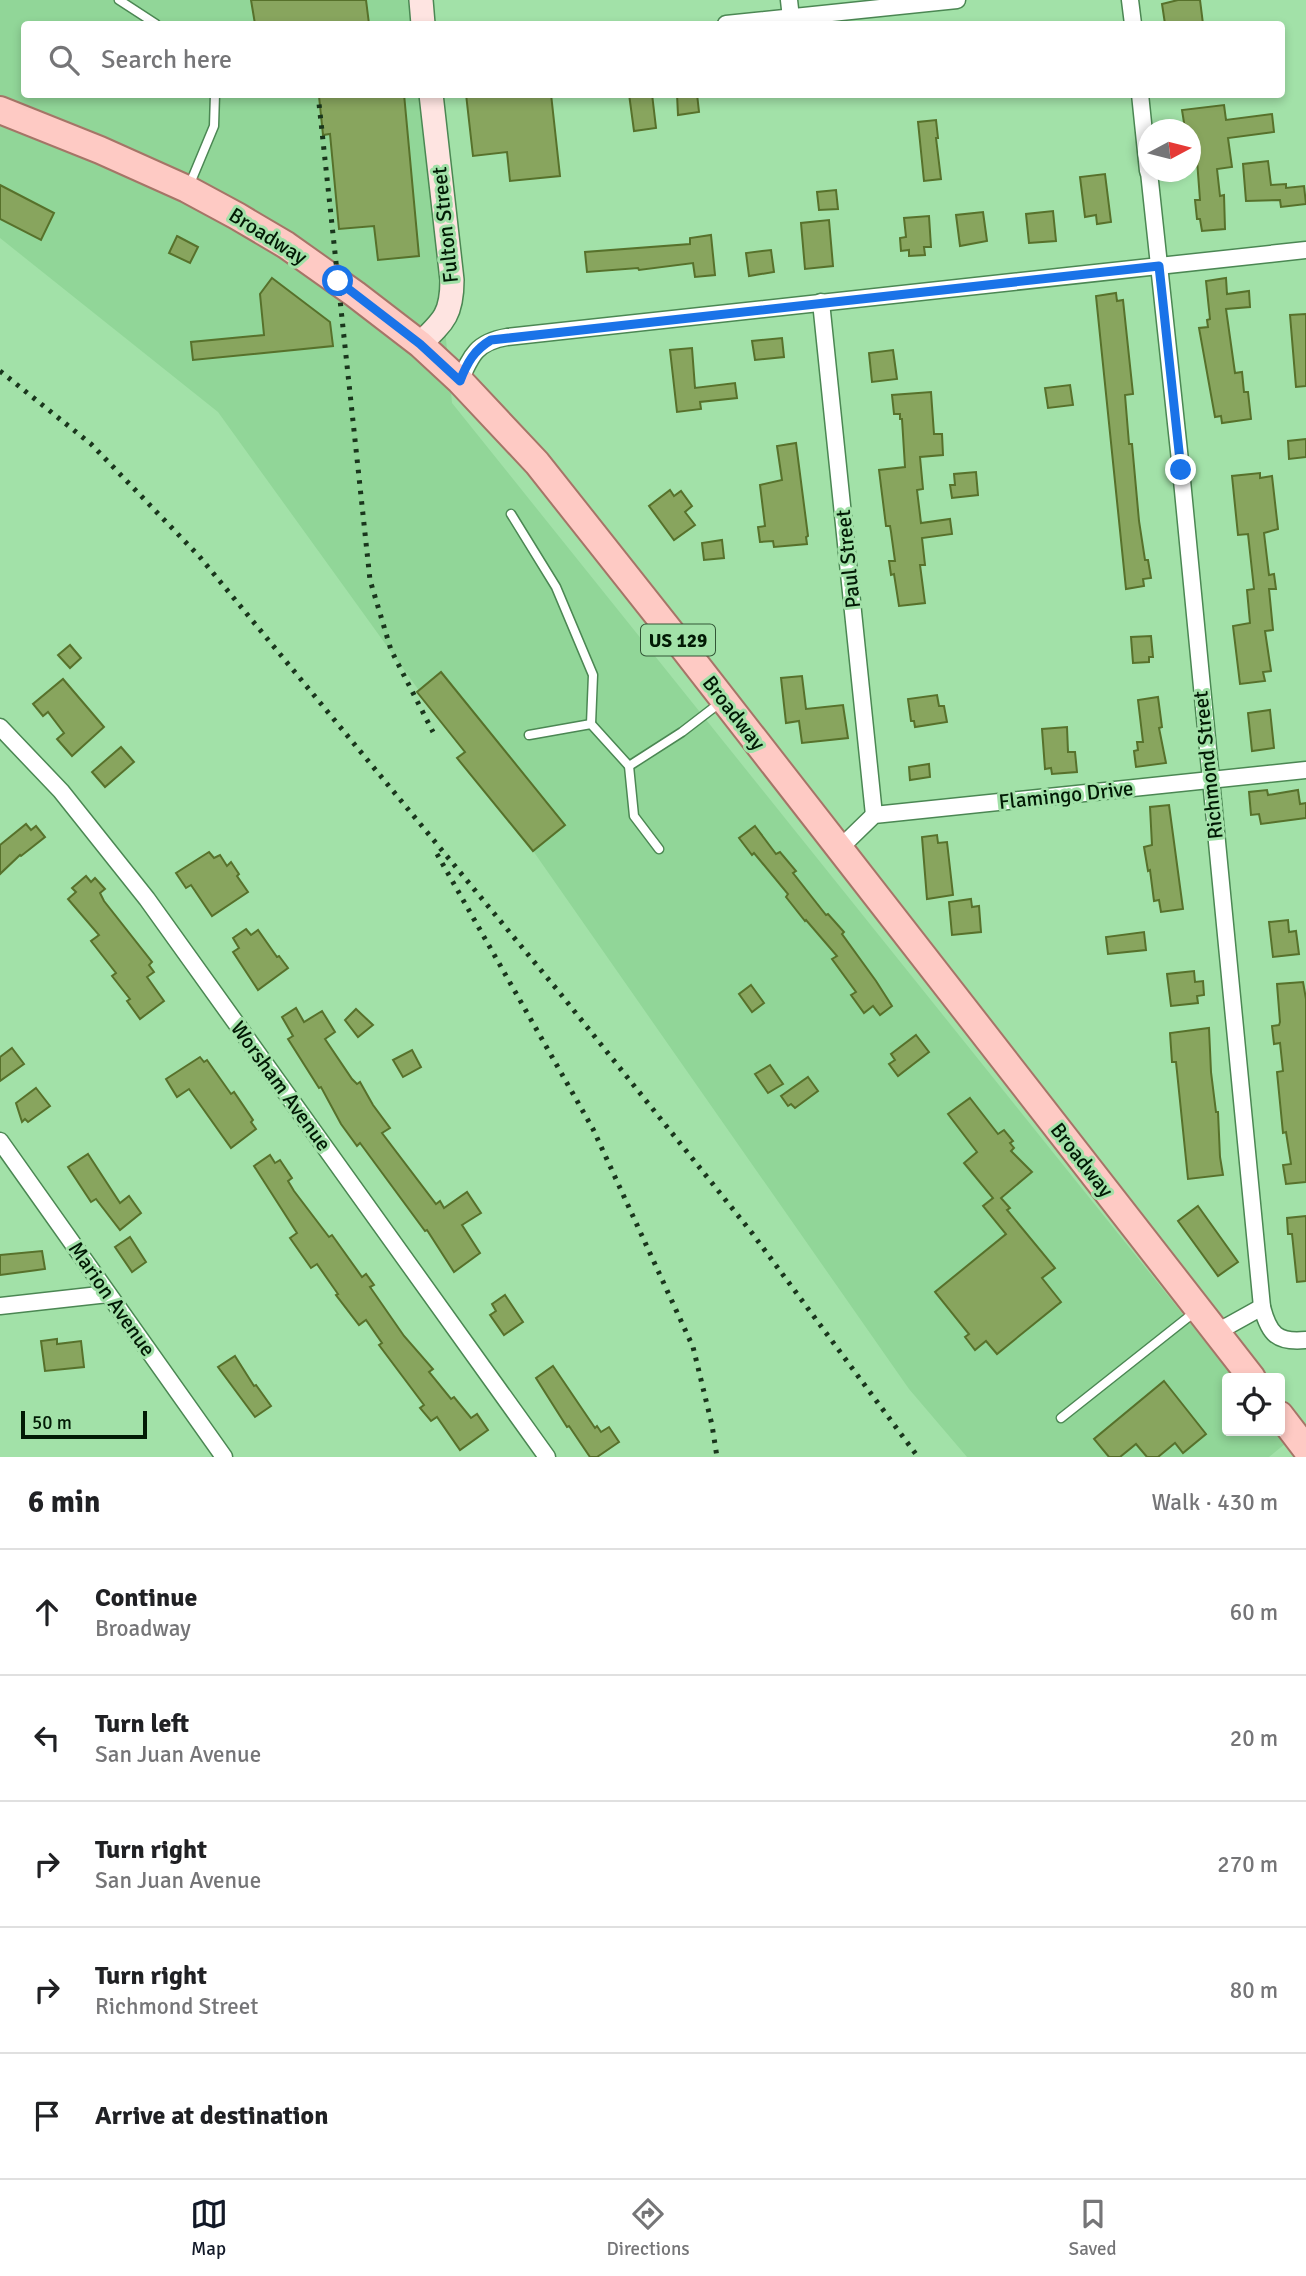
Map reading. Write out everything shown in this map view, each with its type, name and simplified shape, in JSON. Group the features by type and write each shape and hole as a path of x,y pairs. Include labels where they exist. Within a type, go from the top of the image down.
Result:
{"main road":[{"name":"Broadway","path":"0,110 187,189 286,246 355,293 420,344 460,381 537,463 1248,1373"},
{"path":"1285,1422 1306,1449"}],"street":[{"path":"421,0 423,21"},
{"path":"789,0 791,18"},
{"path":"758,21 957,0"},
{"path":"1130,0 1133,21"},
{"name":"Fulton Street","path":"420,344 445,318 452,302 452,280 431,98"},
{"name":"Richmond Street","path":"1140,98 1143,119"},
{"name":"Richmond Street","path":"1150,182 1262,1307"},
{"path":"460,381 468,361 482,345 491,340 1306,250"},
{"name":"Paul Street","path":"821,302 874,815"},
{"name":"Worsham Avenue","path":"0,727 61,791 147,899 547,1457"},
{"name":"Flamingo Drive","path":"874,815 1306,770"},
{"path":"839,849 874,815"},
{"name":"Marion Avenue","path":"0,1141 224,1457"},
{"path":"0,1306 108,1294"},
{"path":"1217,1332 1262,1307 1272,1334 1291,1342 1306,1340"}],"lane":[{"path":"119,0 151,21"},
{"path":"187,189 214,126 215,98"},
{"path":"511,514 556,587 593,675 591,724 629,766 634,816 659,849"},
{"path":"629,766 682,732 723,700"},
{"path":"529,735 591,724"},
{"path":"1061,1418 1198,1309"}],"shaded area":[{"path":"0,0 414,0 416,21 21,21 21,98 423,98 452,403 1230,1373 1222,1373 1222,1436 1280,1436 1286,1443 1269,1457 967,1457 909,1389 480,775 218,412 0,238"}],"building":[{"path":"251,0 366,0 369,21 254,21"},
{"path":"1178,0 1200,0 1203,21 1165,21 1162,4"},
{"path":"319,98 404,98 419,256 378,260 374,226 339,229 330,134 323,135"},
{"path":"466,98 551,98 560,176 510,181 507,152 473,156"},
{"path":"630,98 652,98 656,128 634,131"},
{"path":"677,98 697,98 699,112 678,115"},
{"path":"1224,105 1226,120 1272,114 1274,132 1228,138 1232,167 1217,169 1220,196 1224,195 1225,229 1202,231 1200,219 1197,219 1195,200 1200,200 1201,119 1183,119 1182,110"},
{"path":"936,120 941,179 924,181 918,122"},
{"path":"1268,161 1271,185 1286,184 1286,188 1304,186 1306,204 1281,207 1280,200 1246,201 1243,164"},
{"path":"1105,174 1111,222 1097,224 1096,215 1085,217 1080,177"},
{"path":"0,185 54,213 41,240 0,219"},
{"path":"836,190 838,209 819,210 817,192"},
{"path":"1053,211 1056,241 1029,243 1026,214"},
{"path":"983,212 987,241 960,246 956,215"},
{"path":"929,216 931,247 924,247 925,255 909,256 909,250 901,251 900,238 906,237 904,218"},
{"path":"829,220 833,266 805,269 801,223"},
{"path":"711,235 715,275 695,277 693,263 639,270 587,272 585,252 690,244 690,238"},
{"path":"177,236 198,247 190,263 169,253"},
{"path":"771,250 774,272 749,276 746,253"},
{"path":"272,278 330,322 333,346 193,360 191,342 264,335 260,294"},
{"path":"1226,278 1227,294 1249,291 1250,307 1226,309 1235,373 1242,372 1244,392 1248,392 1251,419 1222,423 1221,416 1215,417 1199,328 1208,327 1207,320 1210,319 1206,281"},
{"path":"1116,293 1117,301 1123,300 1133,394 1125,395 1129,444 1132,444 1145,560 1148,560 1151,578 1143,579 1144,586 1126,589 1096,296"},
{"path":"1306,314 1306,386 1296,387 1290,315"},
{"path":"782,338 784,357 755,360 752,341"},
{"path":"692,348 695,388 735,383 737,398 700,402 701,409 677,412 670,350"},
{"path":"893,350 897,379 872,382 869,353"},
{"path":"1070,385 1073,405 1048,408 1045,388"},
{"path":"931,392 934,434 942,434 943,455 920,457 923,489 917,490 921,523 950,519 952,534 922,538 925,565 920,565 925,603 899,606 894,574 891,575 889,561 895,561 890,526 886,526 879,470 905,467 902,419 900,414 894,414 892,395"},
{"path":"1306,439 1306,457 1289,459 1288,441"},
{"path":"796,443 807,544 774,547 773,541 760,542 758,527 765,526 760,485 782,480 777,446"},
{"path":"976,472 978,495 952,498 950,485 955,485 954,474"},
{"path":"1260,473 1260,478 1272,476 1278,529 1264,533 1269,575 1274,574 1276,589 1269,589 1273,630 1265,631 1271,671 1263,672 1265,681 1240,684 1233,626 1250,623 1247,590 1254,589 1248,534 1238,535 1232,476"},
{"path":"670,490 674,496 681,491 692,506 685,512 695,525 674,540 649,506"},
{"path":"722,540 724,558 704,560 702,543"},
{"path":"1151,636 1153,657 1149,657 1149,662 1133,663 1131,637"},
{"path":"70,645 81,658 70,668 58,655"},
{"path":"441,672 565,825 533,851 457,758 465,752 417,692"},
{"path":"802,676 806,709 843,705 848,738 802,743 799,721 786,723 781,678"},
{"path":"63,679 104,727 72,756 57,739 64,733 48,712 43,716 33,704"},
{"path":"937,695 939,706 944,706 947,722 915,727 914,721 911,721 908,699"},
{"path":"1158,697 1162,727 1159,728 1166,763 1136,767 1134,751 1138,750 1137,742 1143,742 1138,700"},
{"path":"1270,710 1274,748 1252,751 1248,713"},
{"path":"1067,727 1068,752 1075,752 1077,772 1052,774 1051,768 1045,769 1042,729"},
{"path":"121,747 134,762 105,787 92,772"},
{"path":"929,764 930,777 910,780 909,767"},
{"path":"1267,790 1268,795 1298,790 1300,804 1306,803 1306,818 1261,824 1259,814 1251,815 1249,792"},
{"path":"1169,805 1183,909 1161,912 1159,900 1154,901 1144,847 1152,845 1150,807"},
{"path":"26,824 31,830 36,826 45,837 0,874 0,845"},
{"path":"755,826 776,854 780,852 796,871 793,873 826,915 828,914 844,932 842,934 892,1006 880,1015 873,1006 864,1013 851,995 856,992 832,959 837,956 805,921 786,897 788,894 739,838"},
{"path":"937,835 938,843 947,842 953,895 927,899 922,837"},
{"path":"209,852 214,858 220,855 227,866 231,862 248,892 212,916 191,885 186,888 176,873"},
{"path":"86,876 91,882 95,878 105,889 100,893 104,901 152,962 149,965 154,972 147,977 164,1001 140,1019 127,1001 130,999 112,976 116,973 91,941 99,935 68,899 76,892 72,888"},
{"path":"971,899 972,907 979,906 981,932 952,935 949,902"},
{"path":"1288,920 1289,932 1296,931 1299,954 1273,957 1269,922"},
{"path":"246,929 251,935 258,930 288,968 258,990 233,952 239,948 233,938"},
{"path":"1144,932 1146,950 1108,954 1106,937"},
{"path":"1194,971 1195,982 1203,981 1204,995 1197,996 1198,1003 1171,1006 1167,974"},
{"path":"1303,982 1306,999 1306,1182 1286,1184 1283,1165 1291,1164 1286,1132 1283,1133 1277,1072 1283,1071 1280,1043 1274,1044 1272,1026 1279,1025 1280,1022 1277,984"},
{"path":"751,985 764,1003 752,1012 739,994"},
{"path":"296,1008 304,1022 322,1011 335,1032 325,1039 352,1079 357,1084 360,1082 390,1128 382,1133 436,1204 440,1201 444,1208 467,1192 481,1213 462,1225 480,1253 454,1272 427,1230 425,1231 360,1143 357,1146 341,1124 321,1087 319,1088 288,1039 293,1036 282,1017"},
{"path":"356,1009 373,1025 358,1037 345,1020"},
{"path":"1209,1028 1211,1072 1218,1112 1223,1175 1188,1179 1176,1062 1172,1062 1170,1033"},
{"path":"916,1035 929,1052 898,1076 889,1064 895,1060 891,1054"},
{"path":"12,1048 24,1064 0,1081 0,1057"},
{"path":"412,1050 421,1067 403,1077 393,1060"},
{"path":"200,1057 204,1062 207,1060 231,1094 234,1092 253,1120 251,1122 256,1129 231,1148 189,1089 177,1097 166,1079"},
{"path":"770,1065 783,1084 768,1093 755,1074"},
{"path":"808,1077 818,1091 795,1108 791,1104 788,1106 781,1096"},
{"path":"36,1088 50,1106 28,1122 25,1119 22,1122 16,1103"},
{"path":"970,1098 998,1134 1004,1130 1013,1141 1010,1143 1014,1148 1011,1151 1032,1172 1001,1198 1010,1208 1007,1210 1055,1268 1042,1278 1061,1302 997,1354 986,1341 975,1350 965,1337 969,1334 935,1292 1006,1234 983,1206 993,1198 964,1163 977,1152 948,1114"},
{"path":"88,1154 120,1203 129,1196 141,1213 120,1230 96,1199 91,1202 68,1167"},
{"path":"270,1155 275,1163 280,1160 292,1178 288,1181 294,1191 329,1237 332,1235 362,1277 366,1274 374,1285 370,1287 404,1336 433,1369 429,1372 451,1399 454,1397 471,1418 477,1414 488,1430 460,1450 437,1417 431,1421 420,1408 424,1405 379,1345 382,1343 366,1320 359,1325 317,1264 311,1268 290,1238 297,1233 254,1166"},
{"path":"1198,1206 1238,1262 1218,1276 1178,1221"},
{"path":"1306,1216 1306,1281 1297,1282 1292,1234 1288,1234 1287,1218"},
{"path":"130,1237 146,1262 132,1272 115,1247"},
{"path":"42,1251 45,1269 0,1275 0,1255"},
{"path":"505,1295 523,1322 504,1335 490,1315 496,1311 492,1304"},
{"path":"57,1339 57,1344 81,1341 84,1367 45,1371 41,1341"},
{"path":"235,1356 254,1386 256,1385 271,1406 255,1417 218,1367"},
{"path":"553,1366 595,1428 597,1426 601,1432 609,1427 619,1442 597,1457 590,1457 536,1378"},
{"path":"1164,1381 1206,1434 1183,1453 1175,1443 1158,1457 1147,1457 1136,1444 1120,1457 1109,1457 1094,1439"}],"railway":[{"path":"318,98 370,580 391,650 433,732"},
{"path":"0,371 91,444 199,556 559,992 752,1233 918,1457"},
{"path":"437,854 593,1129 693,1347 717,1457"}],"route":[{"path":"338,281 420,344 460,381 468,361 482,345 507,337 1159,266 1181,470"}]}
